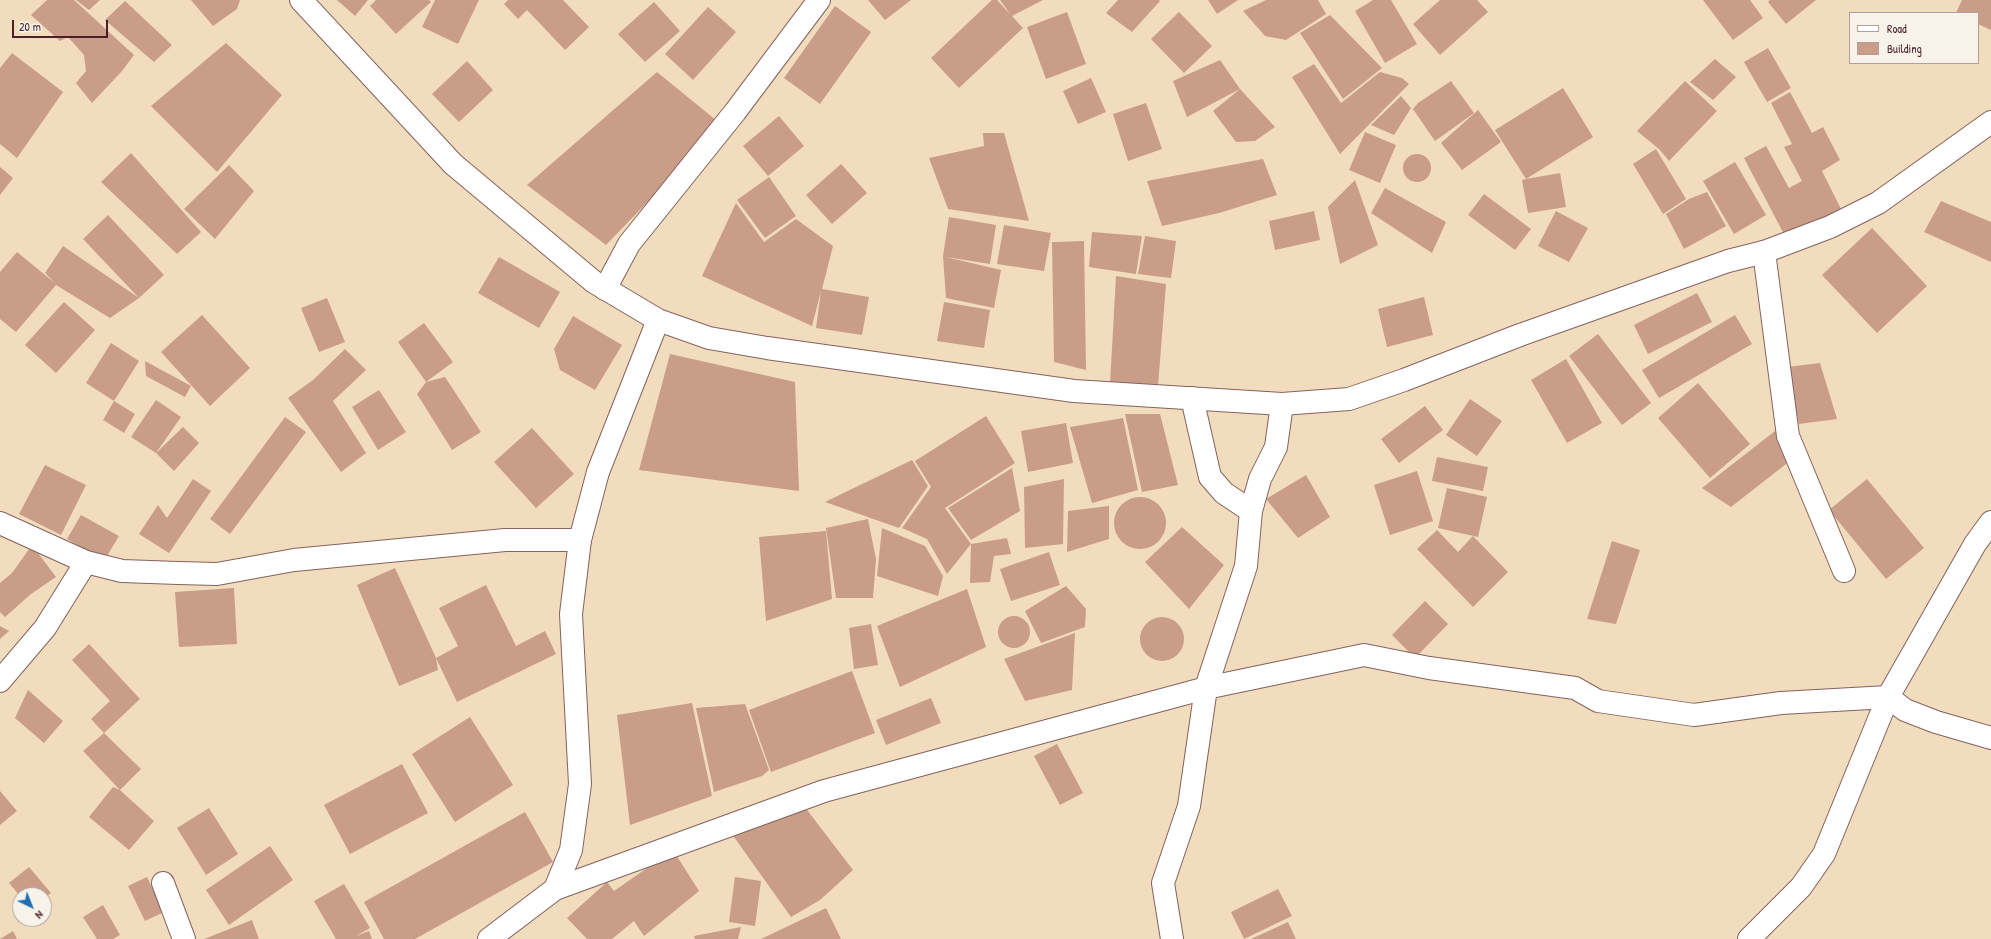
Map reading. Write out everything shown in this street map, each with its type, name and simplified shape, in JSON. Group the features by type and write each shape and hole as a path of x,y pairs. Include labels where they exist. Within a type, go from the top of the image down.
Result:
{"street":[{"path":"301,0 453,164 532,231 605,288 658,320 709,338 767,348 1074,391 1282,404 1349,398 1404,380 1520,335 1720,264 1764,252 1830,227 1878,203 1991,122"},
{"path":"605,288 629,244 735,112 819,0"},
{"path":"1764,252 1788,436 1844,571"},
{"path":"555,889 571,850 580,784 571,614 580,540 598,472 658,320"},
{"path":"1192,398 1210,477 1224,493 1251,511"},
{"path":"1172,939 1164,883 1190,806 1206,688 1246,566 1251,511 1260,479 1276,447 1282,404"},
{"path":"1749,939 1801,887 1824,854 1888,697 1975,544 1991,522"},
{"path":"0,523 86,562 122,571 217,574 294,560 409,548 505,540 580,540"},
{"path":"0,681 45,628 86,562"},
{"path":"489,939 555,889 824,791 1206,688 1364,655 1429,668 1575,688 1598,701 1694,715 1782,703 1888,697 1905,710 1936,722 1991,738"},
{"path":"163,883 184,939"}],"building":[{"path":"47,0 74,0 134,55 122,71 92,103 76,83 86,71 84,55 68,37 60,41 31,15"},
{"path":"76,0 100,0 89,10"},
{"path":"191,0 240,0 237,9 213,26"},
{"path":"337,0 368,0 355,16"},
{"path":"376,0 429,0 431,2 396,34 370,6"},
{"path":"435,0 479,0 458,44 422,27"},
{"path":"508,0 563,0 589,27 565,50 527,10 518,19 504,4"},
{"path":"868,0 911,0 885,20"},
{"path":"992,0 997,0 1011,15 1000,0 1043,0 1012,16 1023,28 959,88 931,58"},
{"path":"1118,0 1160,1 1132,32 1106,13"},
{"path":"1208,0 1238,0 1217,14"},
{"path":"1266,0 1318,0 1326,14 1286,40 1265,36 1243,11"},
{"path":"1373,0 1391,0 1417,44 1385,63 1355,11"},
{"path":"1440,0 1477,0 1488,12 1440,55 1413,24"},
{"path":"1703,0 1750,0 1763,18 1733,40"},
{"path":"1770,0 1816,0 1786,24 1768,2"},
{"path":"1962,0 1991,0 1991,30 1979,24 1979,12 1956,12"},
{"path":"125,1 172,45 154,62 105,20"},
{"path":"654,2 680,31 645,62 618,34"},
{"path":"835,6 871,32 820,104 784,78"},
{"path":"708,7 736,32 693,80 665,54"},
{"path":"1067,12 1086,64 1046,79 1027,27"},
{"path":"1179,12 1212,46 1184,73 1151,39"},
{"path":"1330,15 1382,68 1343,99 1300,33"},
{"path":"226,43 282,95 217,172 151,106"},
{"path":"1768,48 1791,88 1767,102 1744,62"},
{"path":"12,53 63,92 17,158 0,144 0,68"},
{"path":"1715,59 1736,77 1713,100 1690,82"},
{"path":"1220,60 1240,89 1187,117 1173,81"},
{"path":"467,61 493,90 459,122 432,94"},
{"path":"1314,64 1341,103 1380,72 1402,78 1409,84 1340,154 1292,77"},
{"path":"657,72 722,125 606,245 527,185"},
{"path":"1091,78 1106,112 1078,124 1063,91"},
{"path":"1451,81 1474,113 1435,141 1413,109 1418,103"},
{"path":"1685,81 1717,111 1669,161 1659,149 1637,131"},
{"path":"1563,88 1593,137 1526,179 1495,130"},
{"path":"1240,89 1275,127 1255,141 1236,142 1213,111"},
{"path":"1790,92 1812,133 1823,127 1840,160 1822,171 1841,209 1786,238 1744,158 1766,146 1789,188 1802,181 1784,147 1792,144 1771,103"},
{"path":"1401,96 1411,108 1394,135 1371,125"},
{"path":"1146,103 1162,149 1128,161 1113,114"},
{"path":"1478,110 1501,142 1462,170 1441,143"},
{"path":"779,116 804,146 768,176 743,146"},
{"path":"1365,132 1396,145 1380,183 1349,170"},
{"path":"983,133 1004,133 1029,221 948,209 929,158 984,146"},
{"path":"1656,149 1686,199 1663,214 1633,164"},
{"path":"131,153 201,232 177,254 101,182"},
{"path":"1417,154 1423,155 1427,158 1430,162 1430,174 1427,178 1423,181 1417,182 1411,181 1407,178 1404,174 1403,168 1404,162 1407,158 1411,155"},
{"path":"1263,159 1277,195 1219,213 1162,226 1147,181"},
{"path":"1735,162 1766,215 1734,234 1703,181"},
{"path":"841,164 867,193 832,224 806,195"},
{"path":"229,165 254,191 215,239 184,209"},
{"path":"0,167 13,178 0,195"},
{"path":"1560,173 1566,207 1528,213 1522,180"},
{"path":"769,177 796,216 765,238 737,200"},
{"path":"1355,180 1378,245 1340,264 1328,207"},
{"path":"1385,188 1446,222 1432,253 1371,213"},
{"path":"1707,192 1726,226 1684,249 1666,214 1689,199"},
{"path":"1484,194 1531,229 1515,250 1468,215"},
{"path":"1941,201 1991,222 1991,262 1924,232"},
{"path":"736,203 764,242 796,219 833,246 822,289 869,297 862,335 816,328 821,291 812,326 702,276"},
{"path":"1314,211 1320,240 1275,250 1269,221"},
{"path":"1556,211 1588,228 1569,262 1538,246"},
{"path":"108,215 164,275 139,298 83,239"},
{"path":"949,217 996,225 990,264 946,257 1001,270 994,308 946,298 943,256"},
{"path":"1004,225 1051,233 1044,271 997,264"},
{"path":"1872,228 1927,286 1877,333 1822,275"},
{"path":"1092,232 1142,236 1136,274 1089,267"},
{"path":"1145,236 1176,241 1171,278 1138,274"},
{"path":"1084,241 1086,370 1054,362 1052,242"},
{"path":"63,246 139,298 110,318 56,285 16,332 0,319 0,272 17,252 56,284 45,273"},
{"path":"499,257 560,292 539,328 478,293"},
{"path":"1116,276 1166,284 1158,386 1110,384"},
{"path":"1697,293 1712,322 1648,354 1634,325"},
{"path":"1424,297 1433,335 1387,347 1378,309"},
{"path":"327,298 345,342 319,352 301,308"},
{"path":"64,302 95,330 56,373 25,345"},
{"path":"944,302 990,310 984,348 937,341"},
{"path":"202,315 250,368 210,406 161,352"},
{"path":"1735,315 1752,344 1659,398 1642,370"},
{"path":"573,316 622,345 595,390 560,370 554,349"},
{"path":"424,323 453,362 426,382 398,342"},
{"path":"1598,334 1651,403 1622,425 1569,356"},
{"path":"111,343 139,361 114,401 86,383"},
{"path":"345,349 366,370 333,401 366,453 341,472 288,398 313,380"},
{"path":"670,354 795,382 799,491 639,470"},
{"path":"1566,359 1602,423 1567,443 1531,380"},
{"path":"145,361 191,386 185,397 146,376"},
{"path":"1820,363 1837,419 1799,424 1787,367"},
{"path":"445,377 481,432 452,450 417,394 426,382"},
{"path":"1698,383 1750,444 1710,478 1658,418"},
{"path":"379,390 406,432 378,450 352,407"},
{"path":"1470,399 1502,421 1477,456 1446,435"},
{"path":"156,400 181,417 156,453 131,437"},
{"path":"114,401 135,414 124,433 103,420"},
{"path":"1425,406 1443,430 1399,463 1381,439"},
{"path":"1125,414 1160,414 1178,485 1142,492"},
{"path":"986,416 1015,463 945,508 971,544 947,574 927,539 902,528 931,487 915,461"},
{"path":"285,417 306,432 230,534 210,519"},
{"path":"1123,418 1138,490 1092,503 1070,427"},
{"path":"1066,423 1073,463 1028,472 1021,431"},
{"path":"183,427 199,443 174,471 156,453"},
{"path":"532,428 574,474 536,508 494,462"},
{"path":"1775,431 1795,457 1731,507 1702,488"},
{"path":"1437,457 1488,467 1483,491 1432,481"},
{"path":"912,460 928,486 899,528 825,502"},
{"path":"45,465 86,485 61,535 19,514"},
{"path":"1012,468 1020,511 971,540 948,508"},
{"path":"1417,471 1433,521 1390,535 1374,485"},
{"path":"1306,475 1330,517 1298,538 1266,499"},
{"path":"193,479 211,491 169,553 139,534 158,505 167,518"},
{"path":"1064,479 1063,544 1025,548 1024,487"},
{"path":"1867,479 1924,548 1886,579 1829,510"},
{"path":"1447,488 1487,497 1478,537 1438,528"},
{"path":"1140,497 1150,499 1158,505 1164,513 1166,523 1164,533 1158,541 1150,547 1140,549 1130,547 1122,541 1116,533 1114,523 1116,513 1122,505 1130,499"},
{"path":"1109,506 1109,539 1067,552 1068,511"},
{"path":"81,515 119,536 104,561 67,539"},
{"path":"868,519 876,559 873,598 836,598 826,528"},
{"path":"1182,527 1224,565 1189,609 1145,562"},
{"path":"882,528 925,546 943,576 938,596 877,576"},
{"path":"1437,530 1458,552 1473,536 1508,572 1473,607 1417,549"},
{"path":"826,531 832,599 766,621 759,537"},
{"path":"1007,538 1011,554 994,556 990,582 970,583 971,544"},
{"path":"1612,541 1640,550 1616,624 1587,619"},
{"path":"32,545 56,577 31,594 5,617 0,612 0,583 12,573"},
{"path":"1049,552 1060,585 1011,601 1000,569"},
{"path":"395,568 436,658 438,670 399,686 357,585"},
{"path":"486,585 516,646 545,631 556,654 457,702 436,658 458,646 439,608"},
{"path":"1066,586 1086,609 1085,627 1041,643 1025,611"},
{"path":"234,588 237,644 179,647 175,592"},
{"path":"967,589 986,647 900,687 877,626"},
{"path":"1425,601 1448,624 1415,658 1392,635"},
{"path":"1011,616 1017,616 1027,623 1030,632 1029,638 1023,645 1017,648 1011,648 1001,641 998,635 998,629 1005,619"},
{"path":"1162,617 1174,621 1180,627 1184,639 1180,651 1174,657 1162,661 1150,657 1144,651 1140,639 1144,627 1150,621"},
{"path":"871,624 878,665 854,669 849,628"},
{"path":"0,626 9,631 0,639"},
{"path":"1075,633 1072,690 1025,701 1004,659"},
{"path":"89,644 140,699 104,733 91,719 110,701 72,660"},
{"path":"852,671 875,733 771,772 749,710"},
{"path":"28,690 63,721 44,743 15,718"},
{"path":"931,698 941,723 886,745 876,720"},
{"path":"692,703 712,796 630,825 617,715"},
{"path":"745,704 769,770 762,776 714,792 696,708"},
{"path":"470,717 513,785 455,822 412,754"},
{"path":"104,733 141,769 120,790 83,751"},
{"path":"1057,744 1083,793 1060,805 1034,756"},
{"path":"402,764 428,813 350,854 324,805"},
{"path":"113,787 120,790 154,821 129,850 89,817"},
{"path":"0,791 17,811 0,825"},
{"path":"801,802 853,870 820,900 791,917 729,830"},
{"path":"209,808 238,854 206,875 177,828"},
{"path":"525,812 553,862 415,939 384,939 364,902"},
{"path":"270,846 293,880 229,925 206,890"},
{"path":"673,850 699,891 644,936 634,921 612,939 587,939 567,918 607,882 614,891"},
{"path":"29,867 46,887 12,887 9,883"},
{"path":"147,877 164,912 145,921 128,886"},
{"path":"735,877 761,881 755,926 729,922"},
{"path":"344,884 370,928 356,936 369,931 372,939 336,939 314,901"},
{"path":"1278,889 1292,916 1244,939 1231,912"},
{"path":"103,905 120,935 113,939 97,939 83,917"},
{"path":"826,908 841,939 761,939"},
{"path":"252,920 259,939 204,939"},
{"path":"1288,922 1296,939 1251,939"},
{"path":"741,927 738,939 695,939 694,936"},
{"path":"13,931 17,939 0,939"}]}
